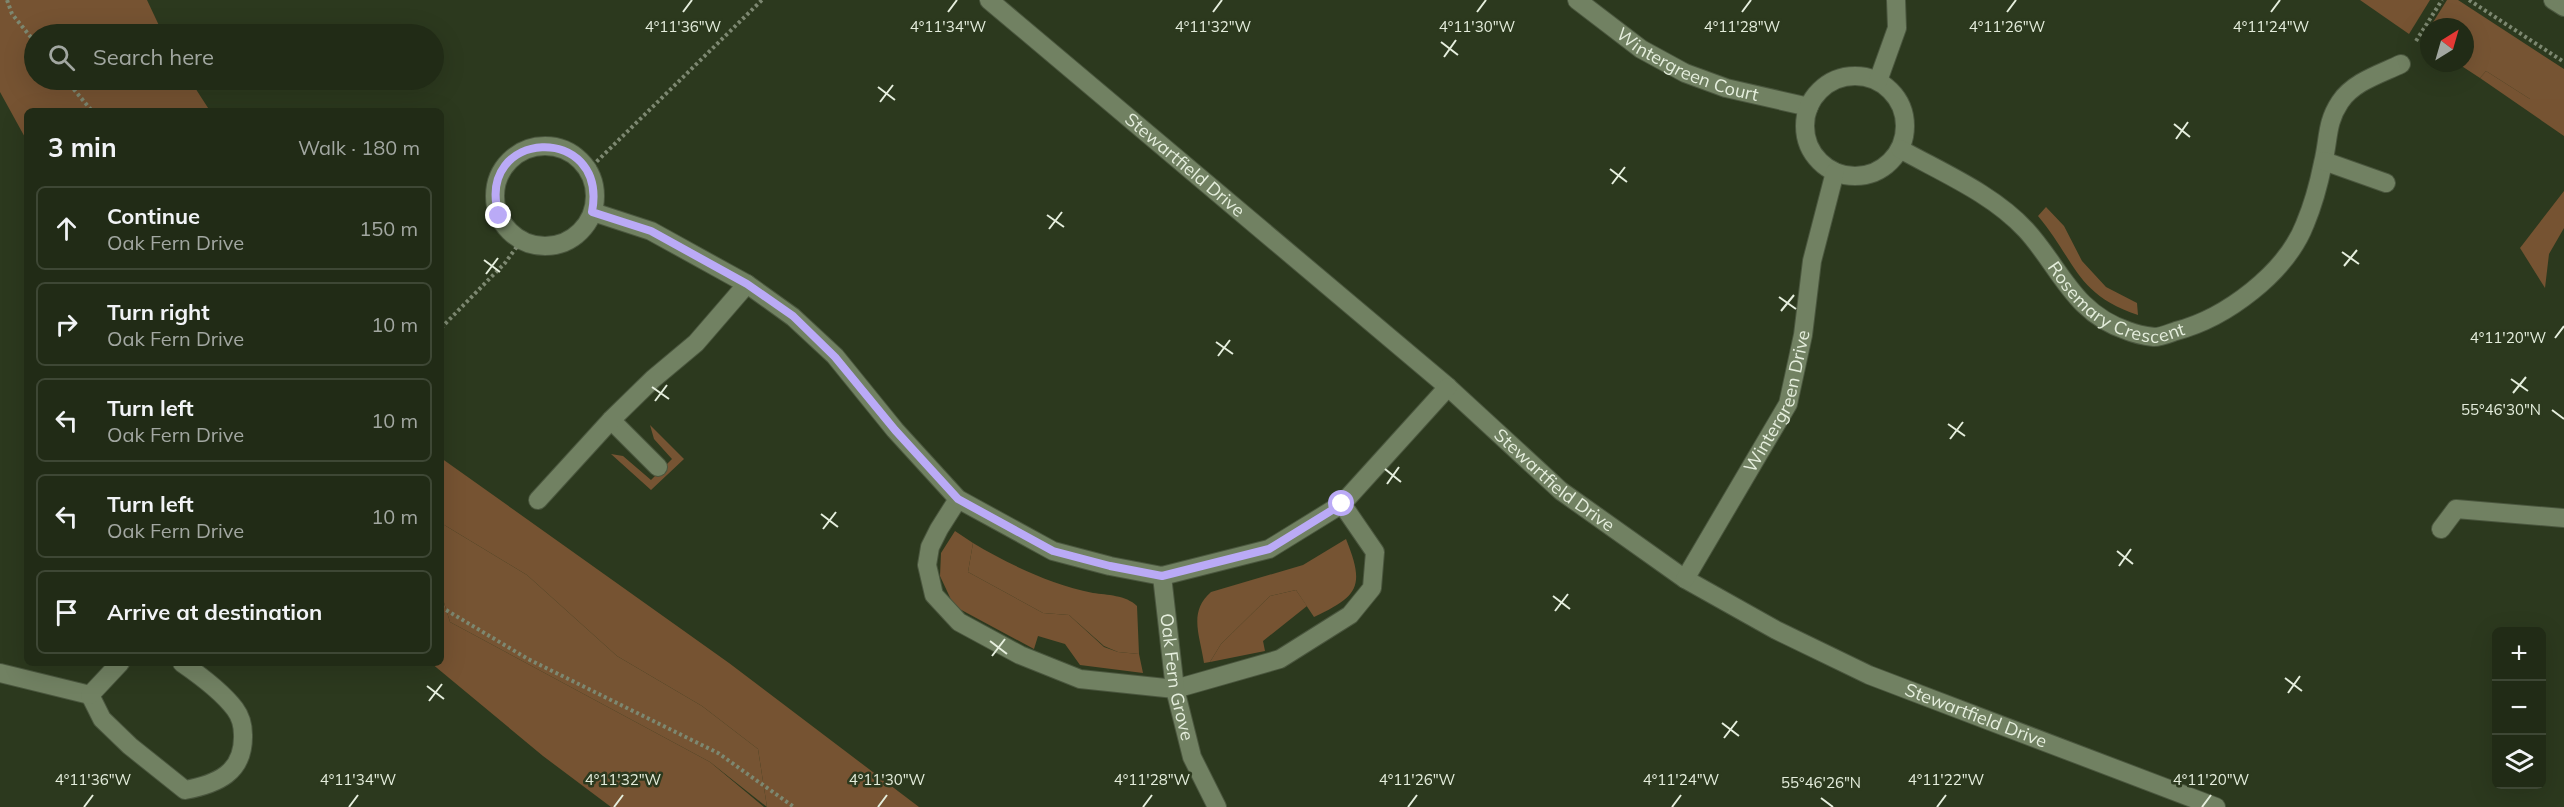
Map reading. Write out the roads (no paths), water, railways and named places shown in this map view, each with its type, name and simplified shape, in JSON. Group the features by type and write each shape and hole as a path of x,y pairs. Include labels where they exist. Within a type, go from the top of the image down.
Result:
{"street":[{"name":"Stewartfield Drive","path":"989,0 1448,387 1561,491 1685,579 1776,630 1869,675 2216,807"},
{"name":"Wintergreen Court","path":"1577,0 1641,49 1685,73 1726,88 1809,107"},
{"path":"1878,81 1897,28 1896,0"},
{"path":"2553,0 2564,7"},
{"name":"Rosemary Crescent","path":"1900,149 1984,196 2026,230 2065,284 2092,311 2127,331 2156,337 2197,326 2235,304 2270,275 2290,251 2305,225 2324,161 2328,124 2341,100 2358,85 2401,64"},
{"path":"1858,75 1878,81 1894,93 1904,110 1905,130 1900,149 1888,164 1872,174 1853,176 1835,172 1819,160 1809,144 1805,126 1809,107 1820,90 1838,79 1858,75"},
{"path":"546,146 562,149 576,157 588,170 595,198 592,212 584,227 571,239 555,245 537,246 521,241 507,231 494,200 496,184 502,168 514,156 529,148 546,146"},
{"path":"2324,161 2386,183"},
{"name":"Wintergreen Drive","path":"1685,579 1788,404 1803,334 1812,261 1835,172"},
{"path":"592,212 651,231 747,284 793,316 835,357 895,430 958,499 1053,551 1110,566 1162,576 1269,549 1342,504 1448,387"},
{"path":"538,500 652,379 696,343 747,284"},
{"path":"611,420 658,467"},
{"path":"958,499 930,547 927,565 934,595 959,622 1020,655 1080,679 1175,689 1280,659 1350,615 1372,588 1375,552 1342,504"},
{"path":"2441,529 2456,509 2564,518"},
{"name":"Oak Fern Grove","path":"1162,576 1175,689 1192,757 1217,807"},
{"path":"90,695 117,666"},
{"path":"0,673 90,695 102,719 183,798 211,785 231,772 240,759 243,742 243,725 235,709 186,666"}]}
